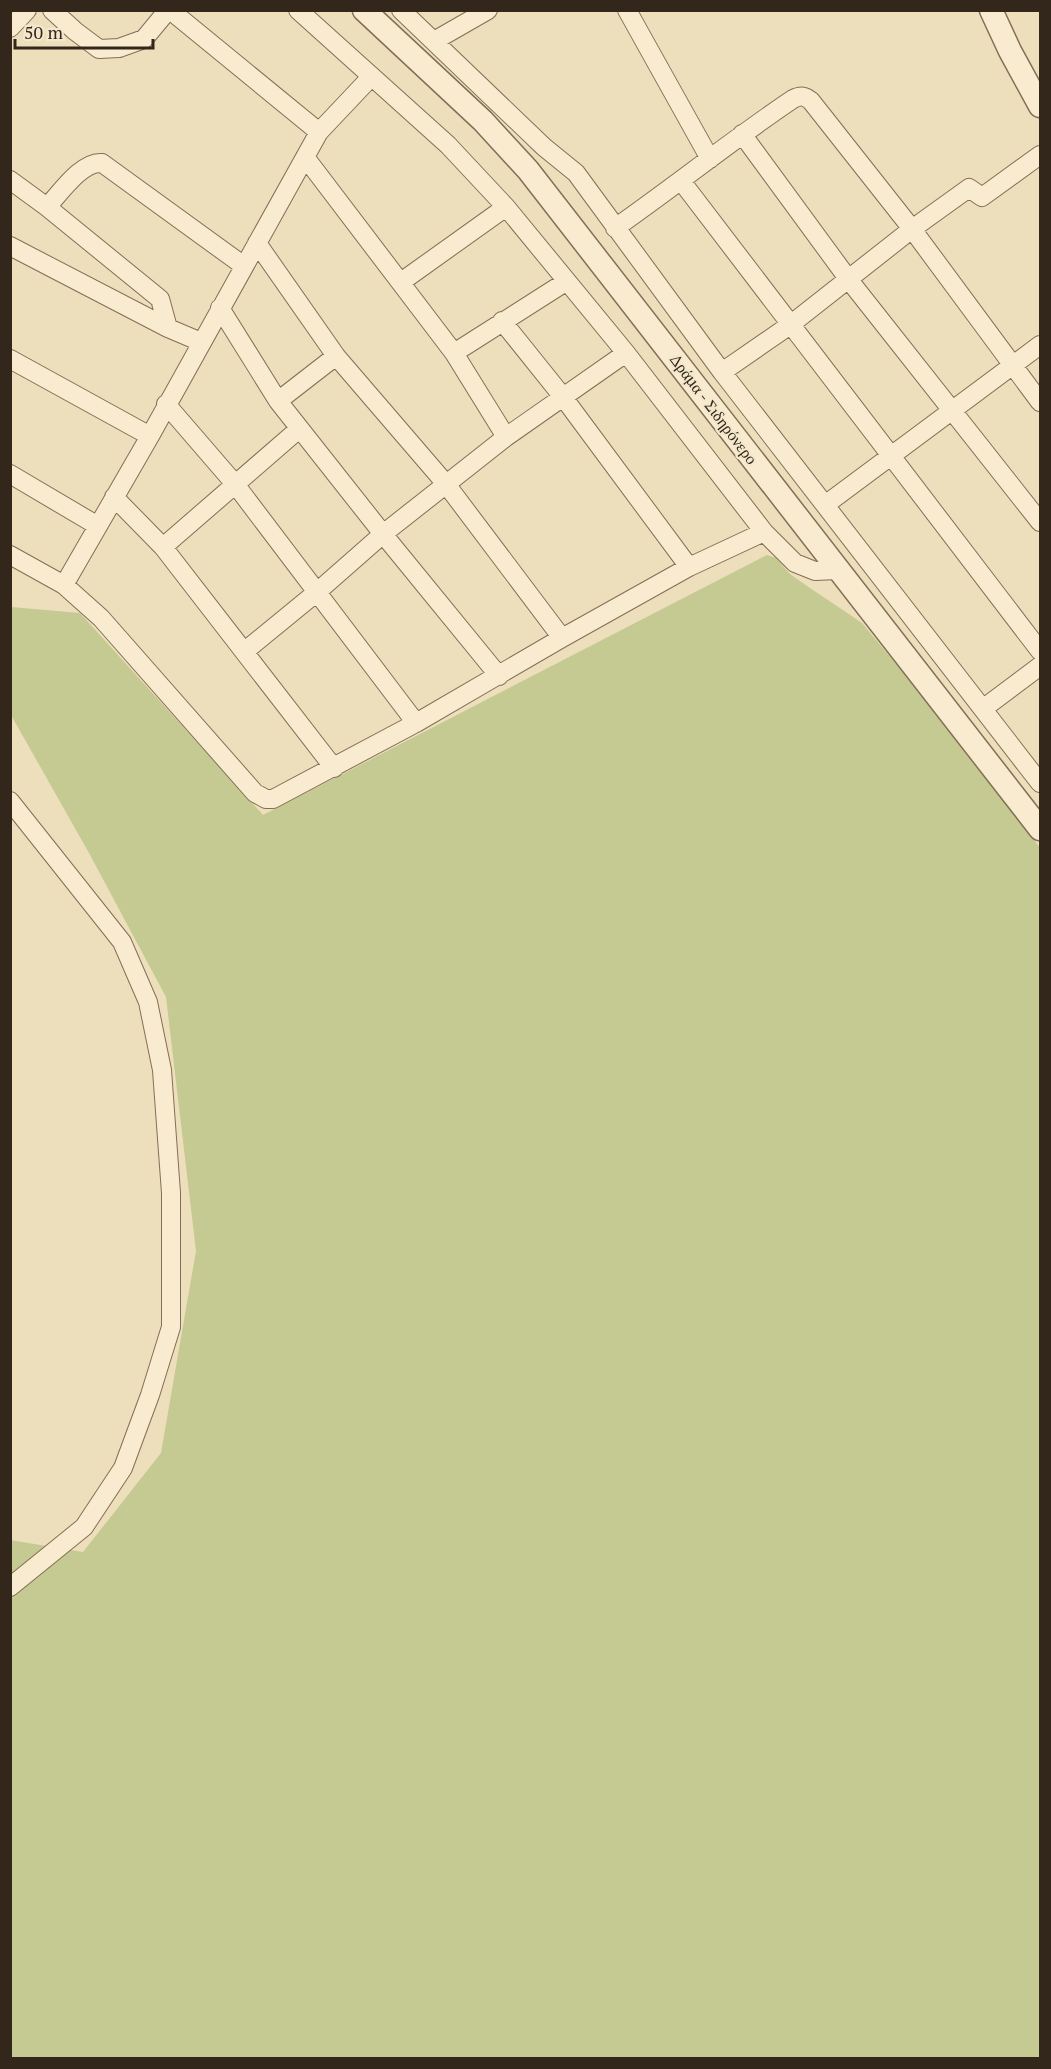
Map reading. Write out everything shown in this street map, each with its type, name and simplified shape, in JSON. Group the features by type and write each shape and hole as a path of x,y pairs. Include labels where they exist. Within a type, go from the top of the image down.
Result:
{"street":[{"path":"10,28 27,10"},
{"path":"52,10 99,49 119,48 144,39 169,10 319,132"},
{"path":"298,10 448,145 506,207 626,353 764,532 795,563 815,571 838,570"},
{"name":"Δράμα - Σιδηρόνερο","path":"364,10 468,107 528,170 1041,830"},
{"path":"401,10 544,147 576,173 722,372 1041,783"},
{"path":"434,41 488,10"},
{"path":"627,10 710,159"},
{"path":"991,10 1010,51 1041,106"},
{"path":"64,585 150,436 319,132 370,77"},
{"path":"615,228 682,182 742,134 793,99 799,96 806,97 812,101 912,229 1041,402"},
{"path":"742,134 849,280 1041,522"},
{"path":"722,372 790,325 912,229 969,188 982,197 1041,155"},
{"path":"305,157 454,353 506,437"},
{"path":"47,207 83,168 89,164 102,163 244,266"},
{"path":"10,180 47,207 160,299 168,328"},
{"path":"682,182 1041,651"},
{"path":"401,282 506,207"},
{"path":"257,243 336,356 446,484 562,638"},
{"path":"10,246 168,328 201,342"},
{"path":"454,353 567,281"},
{"path":"220,308 278,401 299,429 499,676"},
{"path":"502,321 563,397 689,567"},
{"path":"825,505 1041,345"},
{"path":"245,651 383,534 506,437 626,353"},
{"path":"278,401 336,356"},
{"path":"10,359 150,436"},
{"path":"166,404 235,484 416,723"},
{"path":"164,547 299,429"},
{"path":"10,474 98,526"},
{"path":"114,497 164,547 334,768"},
{"path":"10,555 64,585 101,618 260,797 266,799 279,797 334,768 689,567 764,532"},
{"path":"984,708 1041,666"},
{"path":"10,801 122,942 148,1002 162,1070 171,1193 171,1327 150,1395 123,1468 84,1527 10,1587"}],"green space":[{"path":"767,555 776,558 790,574 862,623 979,764 1040,848 1040,2058 11,2058 10,1540 83,1552 161,1453 196,1251 166,997 89,853 11,715 11,607 80,613 263,815"}]}
